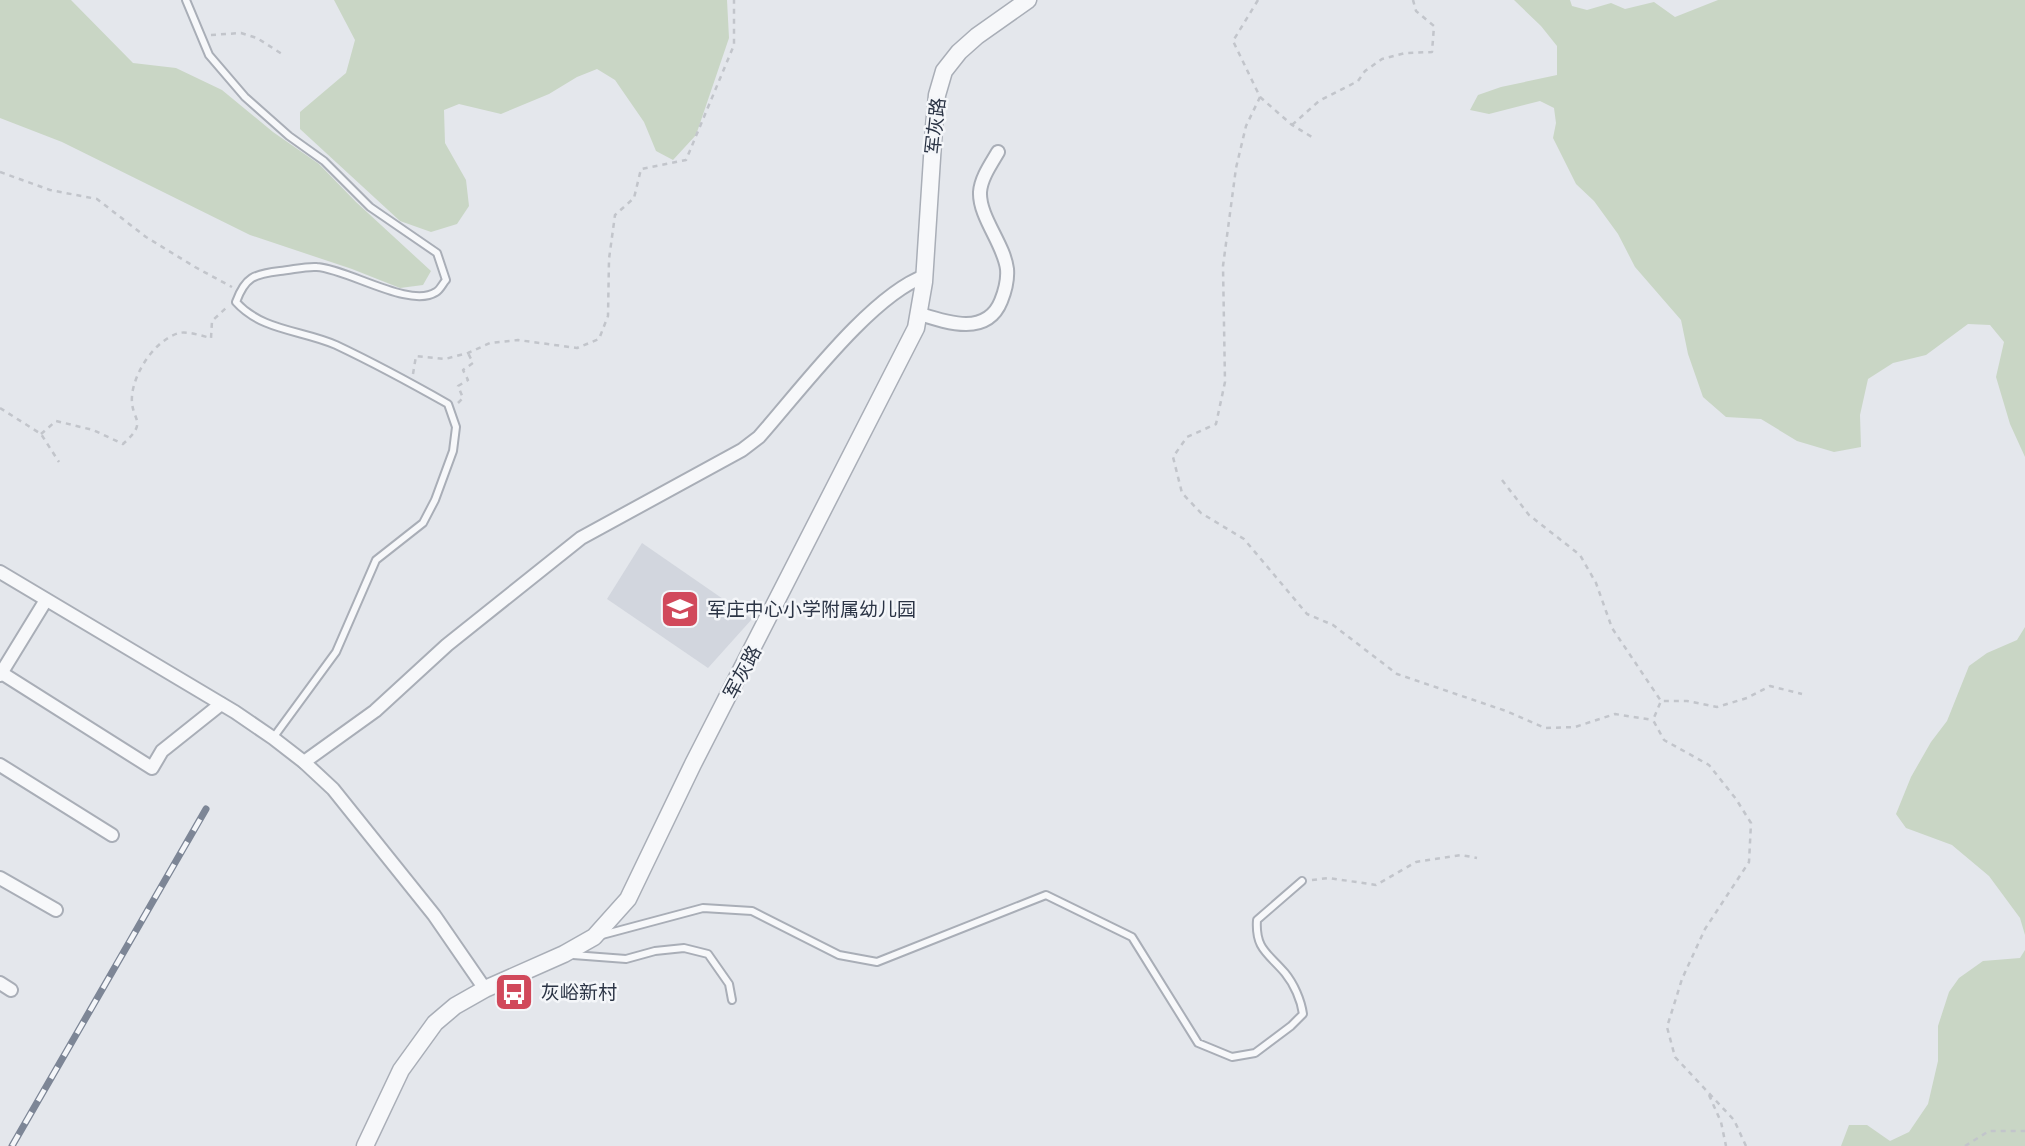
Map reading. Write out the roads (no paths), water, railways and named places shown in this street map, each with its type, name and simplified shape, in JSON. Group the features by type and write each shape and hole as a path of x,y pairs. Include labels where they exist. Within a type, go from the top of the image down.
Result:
{"street":[{"name":"军灰路","path":"365,1146 401,1070 435,1023 455,1006 485,989 564,954 594,937 628,899 693,764 916,328 925,276 933,127 937,95 944,71 959,52 977,36 1024,1"},
{"path":"920,314 953,324 979,323 996,313 1006,290 1007,269 986,218 980,193 987,170 998,152"},
{"path":"304,762 375,711 447,645 581,538 742,450 759,437 880,303 907,282 925,276"},
{"path":"0,572 221,704 304,762 333,789 434,915 485,989"},
{"path":"46,600 0,673 152,768 162,751 221,704"},
{"path":"0,765 112,835"},
{"path":"0,878 55,910"}],"lane":[{"path":"186,0 209,55 245,97 289,136 324,160 370,207 437,253 446,280 437,292 421,296 400,294 317,267 259,274 242,285 236,302 246,313 270,325 333,344 411,384 447,404 456,427 453,451 435,500 423,523 376,560 336,652 273,738"},
{"path":"594,937 703,908 752,911 839,955 877,962 1046,895 1132,937 1198,1044 1232,1057 1255,1053 1292,1026 1303,1014 1301,1002 1287,975 1263,951 1256,935 1257,920 1302,881"},
{"path":"564,954 626,959 655,951 684,948 708,954 729,984 732,1000"}],"railway":[{"path":"12,1146 206,809"}],"place":[{"name":"军庄中心小学附属幼儿园","path":"680,609"},
{"name":"灰峪新村","path":"514,992"}]}
